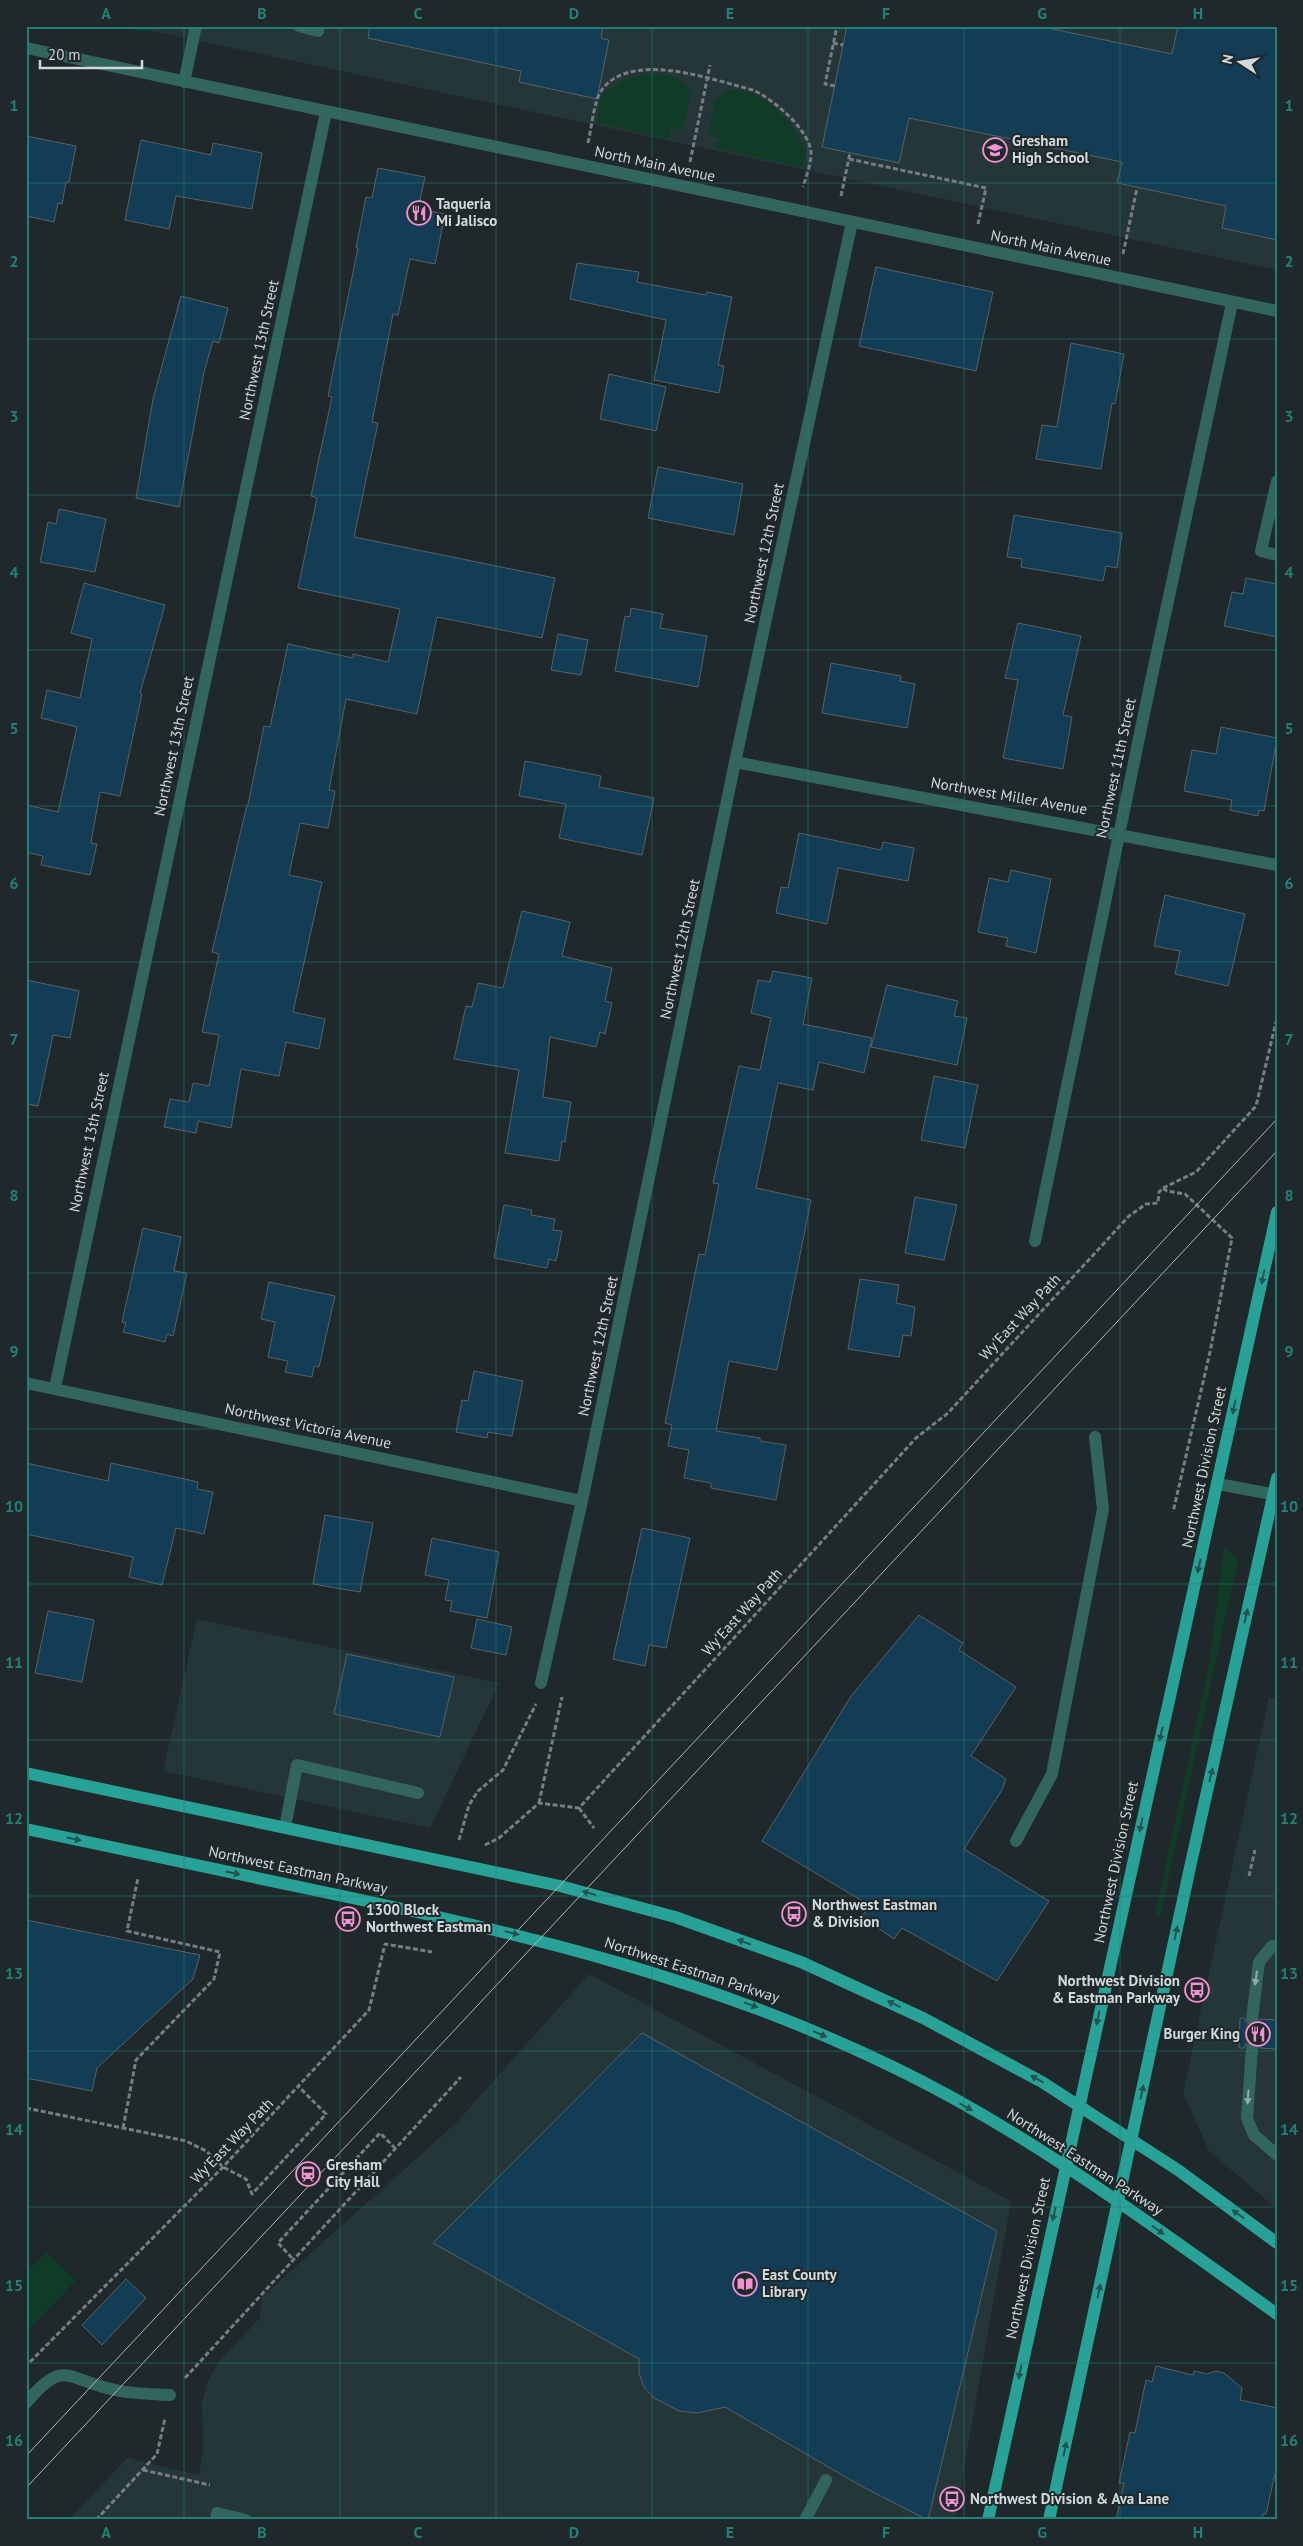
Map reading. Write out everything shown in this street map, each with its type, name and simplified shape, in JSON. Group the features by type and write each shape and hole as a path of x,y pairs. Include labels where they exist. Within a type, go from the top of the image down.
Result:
{"main road":[{"name":"Northwest Division Street","path":"988,2520 1064,2166 1218,1484 1277,1212"},
{"path":"1050,2520 1118,2203 1275,1495 1277,1478"},
{"path":"26,1773 454,1862 560,1886 641,1907 801,1962 923,2018 1042,2082 1178,2170 1277,2243"},
{"name":"Northwest Eastman Parkway","path":"26,1829 515,1934 668,1976 776,2014 896,2068 1025,2139 1277,2314"}],"street":[{"path":"184,82 196,26"},
{"path":"298,26 318,31"},
{"name":"North Main Avenue","path":"26,48 1277,312"},
{"name":"Northwest 13th Street","path":"55,1388 326,112"},
{"name":"Northwest 12th Street","path":"542,1683 582,1501 735,762 852,222"},
{"name":"Northwest 11th Street","path":"1035,1241 1119,833 1232,303"},
{"path":"1277,481 1261,551 1277,555"},
{"name":"Northwest Miller Avenue","path":"735,762 1119,833 1277,865"},
{"name":"Northwest Victoria Avenue","path":"26,1383 582,1501"},
{"path":"1016,1841 1052,1774 1103,1509 1095,1437"},
{"path":"1218,1484 1275,1495"},
{"path":"285,1827 297,1765 418,1793"},
{"path":"1252,2019 1259,1962 1272,1946 1277,1947"},
{"path":"1252,2048 1247,2118 1254,2135 1277,2155"},
{"path":"26,2402 43,2383 49,2379 66,2375 116,2391 170,2395"},
{"path":"805,2520 826,2480"},
{"path":"216,2517 246,2520"}],"path":[{"path":"834,86 824,84 837,26"},
{"path":"833,43 843,45"},
{"path":"685,187 710,65"},
{"path":"584,166 599,93 607,84 624,74 656,69 764,95 782,108 797,125 811,155 798,211"},
{"path":"846,174 850,153"},
{"path":"849,159 986,188 973,248"},
{"path":"1117,279 1137,188"},
{"name":"Wy'East Way Path","path":"578,1808 916,1438 948,1413 1129,1216 1146,1204 1158,1203 1159,1192 1163,1188 1196,1172 1256,1106 1277,1018"},
{"path":"1163,1188 1167,1191 1186,1194 1232,1238 1210,1352 1174,1512"},
{"path":"542,1683 564,1688 539,1802 499,1838 454,1862 469,1805 478,1791 503,1770 536,1705 542,1683"},
{"path":"539,1802 578,1808 594,1828"},
{"path":"1249,1876 1254,1850"},
{"path":"123,2128 136,2060 214,1979 220,1952 127,1931 144,1854"},
{"name":"Wy'East Way Path","path":"26,2366 223,2167 369,2010 385,1944 432,1952"},
{"path":"236,2322 292,2258 461,2077"},
{"path":"26,2108 186,2141 206,2151 223,2167 246,2179 252,2194 326,2114 299,2087"},
{"path":"292,2258 278,2243 380,2133 395,2148"},
{"path":"142,2470 210,2485"}],"shaded area":[{"name":"Gresham High School","path":"129,26 1277,26 1277,270"},
{"path":"197,1619 499,1683 430,1828 163,1771"},
{"path":"1269,1697 1277,1699 1277,2209 1209,2151 1183,2093"},
{"path":"589,1974 1011,2201 955,2520 69,2520 127,2458 199,2475 203,2450 202,2403 207,2383 219,2361 260,2318 262,2297 457,2122"}],"green space":[{"path":"117,26 150,26 148,33"},
{"path":"648,74 673,77 687,84 688,92 691,93 683,130 671,128 669,139 596,123 602,94 623,80"},
{"path":"726,90 737,90 757,96 782,114 800,138 804,147 805,156 802,167 717,149 720,138 708,136 715,99 718,99"},
{"path":"1224,1546 1238,1560 1160,1917 1155,1915 1210,1660"},
{"path":"46,2252 76,2280 26,2332 26,2274"}],"building":[{"path":"370,26 603,26 601,38 609,40 597,99 519,82 521,71 368,38"},
{"path":"847,26 1038,26 1172,54 1178,26 1277,26 1277,240 1222,228 1226,206 1117,183 1122,162 909,118 899,163 822,147"},
{"path":"26,136 76,146 69,182 66,182 62,204 58,203 54,222 26,216"},
{"path":"141,140 211,155 213,143 262,153 252,209 176,196 169,229 125,220"},
{"path":"378,168 425,177 418,209 445,214 435,264 410,259 398,315 393,314 372,422 378,423 354,537 555,578 542,638 437,617 417,714 346,699 329,790 335,791 328,828 300,823 289,875 322,882 293,1012 325,1019 319,1049 286,1042 279,1076 241,1069 231,1128 198,1121 196,1133 164,1127 170,1099 189,1102 193,1083 209,1086 219,1035 202,1032 219,954 212,952 248,805 264,726 270,727 288,644 353,658 353,654 388,662 400,609 298,588 317,498 311,496 332,397 328,396 358,248 356,248 366,197 372,198"},
{"path":"577,263 639,272 637,282 706,295 707,292 732,297 718,365 724,366 719,393 654,380 666,320 570,299"},
{"path":"876,267 993,292 976,371 859,346"},
{"path":"181,296 228,308 219,343 213,341 204,372 179,507 136,498 153,399"},
{"path":"1071,343 1124,354 1115,404 1112,403 1101,469 1036,459 1042,425 1057,427"},
{"path":"609,374 666,387 656,431 600,419"},
{"path":"658,467 743,484 734,535 648,518"},
{"path":"59,509 106,519 95,572 40,562 48,522 56,524"},
{"path":"1014,515 1122,533 1117,568 1106,566 1103,581 1021,567 1022,559 1007,557"},
{"path":"1246,578 1277,584 1277,637 1224,626 1232,592 1243,594"},
{"path":"84,583 165,605 140,693 142,694 120,796 100,792 91,843 97,844 90,875 41,865 43,856 26,852 26,805 58,812 77,727 41,718 47,690 80,698 92,639 71,633"},
{"path":"631,608 663,614 660,628 707,636 698,687 615,671 625,616 630,617"},
{"path":"1018,623 1081,636 1063,715 1072,717 1063,769 1003,758 1018,680 1005,678"},
{"path":"558,634 588,640 581,675 551,670"},
{"path":"831,663 901,676 900,681 915,684 907,728 822,713"},
{"path":"1221,727 1277,738 1264,811 1259,810 1258,816 1230,810 1232,800 1184,791 1192,750 1216,754"},
{"path":"525,761 601,776 599,787 654,798 642,855 559,838 566,804 519,796"},
{"path":"799,833 881,850 883,842 914,848 908,881 838,868 827,924 776,913 781,887 788,888"},
{"path":"1011,870 1051,879 1036,953 1006,946 1008,938 978,932 989,878 1008,882"},
{"path":"1165,895 1245,914 1228,986 1175,974 1180,951 1154,946"},
{"path":"522,911 570,922 562,956 612,968 605,1001 612,1003 605,1034 600,1032 596,1047 550,1037 543,1097 571,1102 565,1142 562,1141 559,1161 505,1153 519,1070 454,1059 466,1006 472,1007 478,983 503,988"},
{"path":"773,971 812,978 803,1024 872,1038 864,1073 819,1062 813,1090 778,1083 756,1188 811,1200 777,1370 729,1361 716,1431 760,1438 760,1441 786,1445 776,1500 711,1488 711,1483 684,1478 689,1450 668,1446 672,1425 665,1423 699,1254 705,1255 719,1184 713,1183 739,1066 760,1070 771,1018 751,1013 758,980 770,982"},
{"path":"26,980 79,991 70,1038 53,1035 38,1106 26,1104"},
{"path":"887,985 958,1001 954,1016 967,1018 957,1065 871,1047"},
{"path":"934,1076 978,1085 965,1148 921,1140"},
{"path":"915,1197 957,1205 944,1260 905,1253"},
{"path":"504,1205 532,1210 531,1215 555,1219 553,1230 562,1231 556,1261 549,1259 547,1268 494,1258"},
{"path":"143,1228 181,1237 174,1271 187,1273 173,1336 167,1334 165,1342 123,1332 126,1323 122,1322"},
{"path":"860,1279 899,1285 896,1303 915,1307 911,1336 903,1335 899,1357 848,1349"},
{"path":"269,1282 335,1296 319,1367 314,1366 312,1377 285,1372 288,1361 268,1357 275,1322 261,1319"},
{"path":"474,1371 523,1381 512,1436 488,1432 487,1438 456,1432 462,1400 468,1401"},
{"path":"26,1463 108,1481 111,1463 198,1482 197,1489 213,1492 204,1534 176,1528 162,1585 129,1577 133,1557 26,1534"},
{"path":"325,1515 373,1523 360,1592 313,1584"},
{"path":"642,1528 690,1538 666,1648 649,1645 645,1666 613,1659"},
{"path":"432,1538 499,1552 487,1618 450,1611 452,1601 445,1600 449,1580 425,1575"},
{"path":"48,1611 94,1620 82,1682 35,1673"},
{"path":"919,1615 963,1643 959,1650 1016,1687 971,1756 1006,1779 1002,1790 964,1849 1049,1901 997,1981 902,1928 894,1939 862,1917 869,1905 762,1841 851,1696"},
{"path":"477,1619 512,1627 506,1655 471,1648"},
{"path":"347,1654 454,1677 440,1737 334,1714"},
{"path":"26,1920 200,1955 193,1979 97,2068 92,2091 26,2078"},
{"path":"1240,2018 1244,2018 1247,2025 1252,2027 1258,2024 1260,2019 1277,2020 1277,2049 1260,2048 1257,2042 1252,2040 1246,2043 1244,2048 1239,2048"},
{"name":"East County Library","path":"642,2033 997,2231 928,2520 863,2487 725,2407 697,2413 679,2411 654,2398 644,2387 639,2373 639,2359 433,2243"},
{"path":"126,2279 146,2298 102,2345 82,2325"},
{"path":"1156,2366 1193,2375 1194,2371 1207,2374 1216,2371 1224,2373 1242,2388 1240,2400 1277,2408 1277,2465 1266,2514 1263,2514 1262,2520 1116,2520 1124,2483 1119,2483 1130,2432 1135,2433 1146,2380 1152,2382"}],"tunnel":[{"path":"1252,2019 1252,2048"}],"tram line":[{"path":"26,2456 1277,1119"},
{"path":"26,2488 1277,1151"}],"place":[{"name":"Gresham High School","path":"995,150"},
{"name":"Taquería Mi Jalisco","path":"419,213"},
{"name":"Northwest Eastman & Division","path":"794,1914"},
{"name":"1300 Block Northwest Eastman","path":"348,1919"},
{"name":"Northwest Division & Eastman Parkway","path":"1197,1990"},
{"name":"Burger King","path":"1258,2034"},
{"name":"Gresham City Hall","path":"308,2174"},
{"name":"East County Library","path":"745,2284"},
{"name":"Northwest Division & Ava Lane","path":"952,2499"}]}
